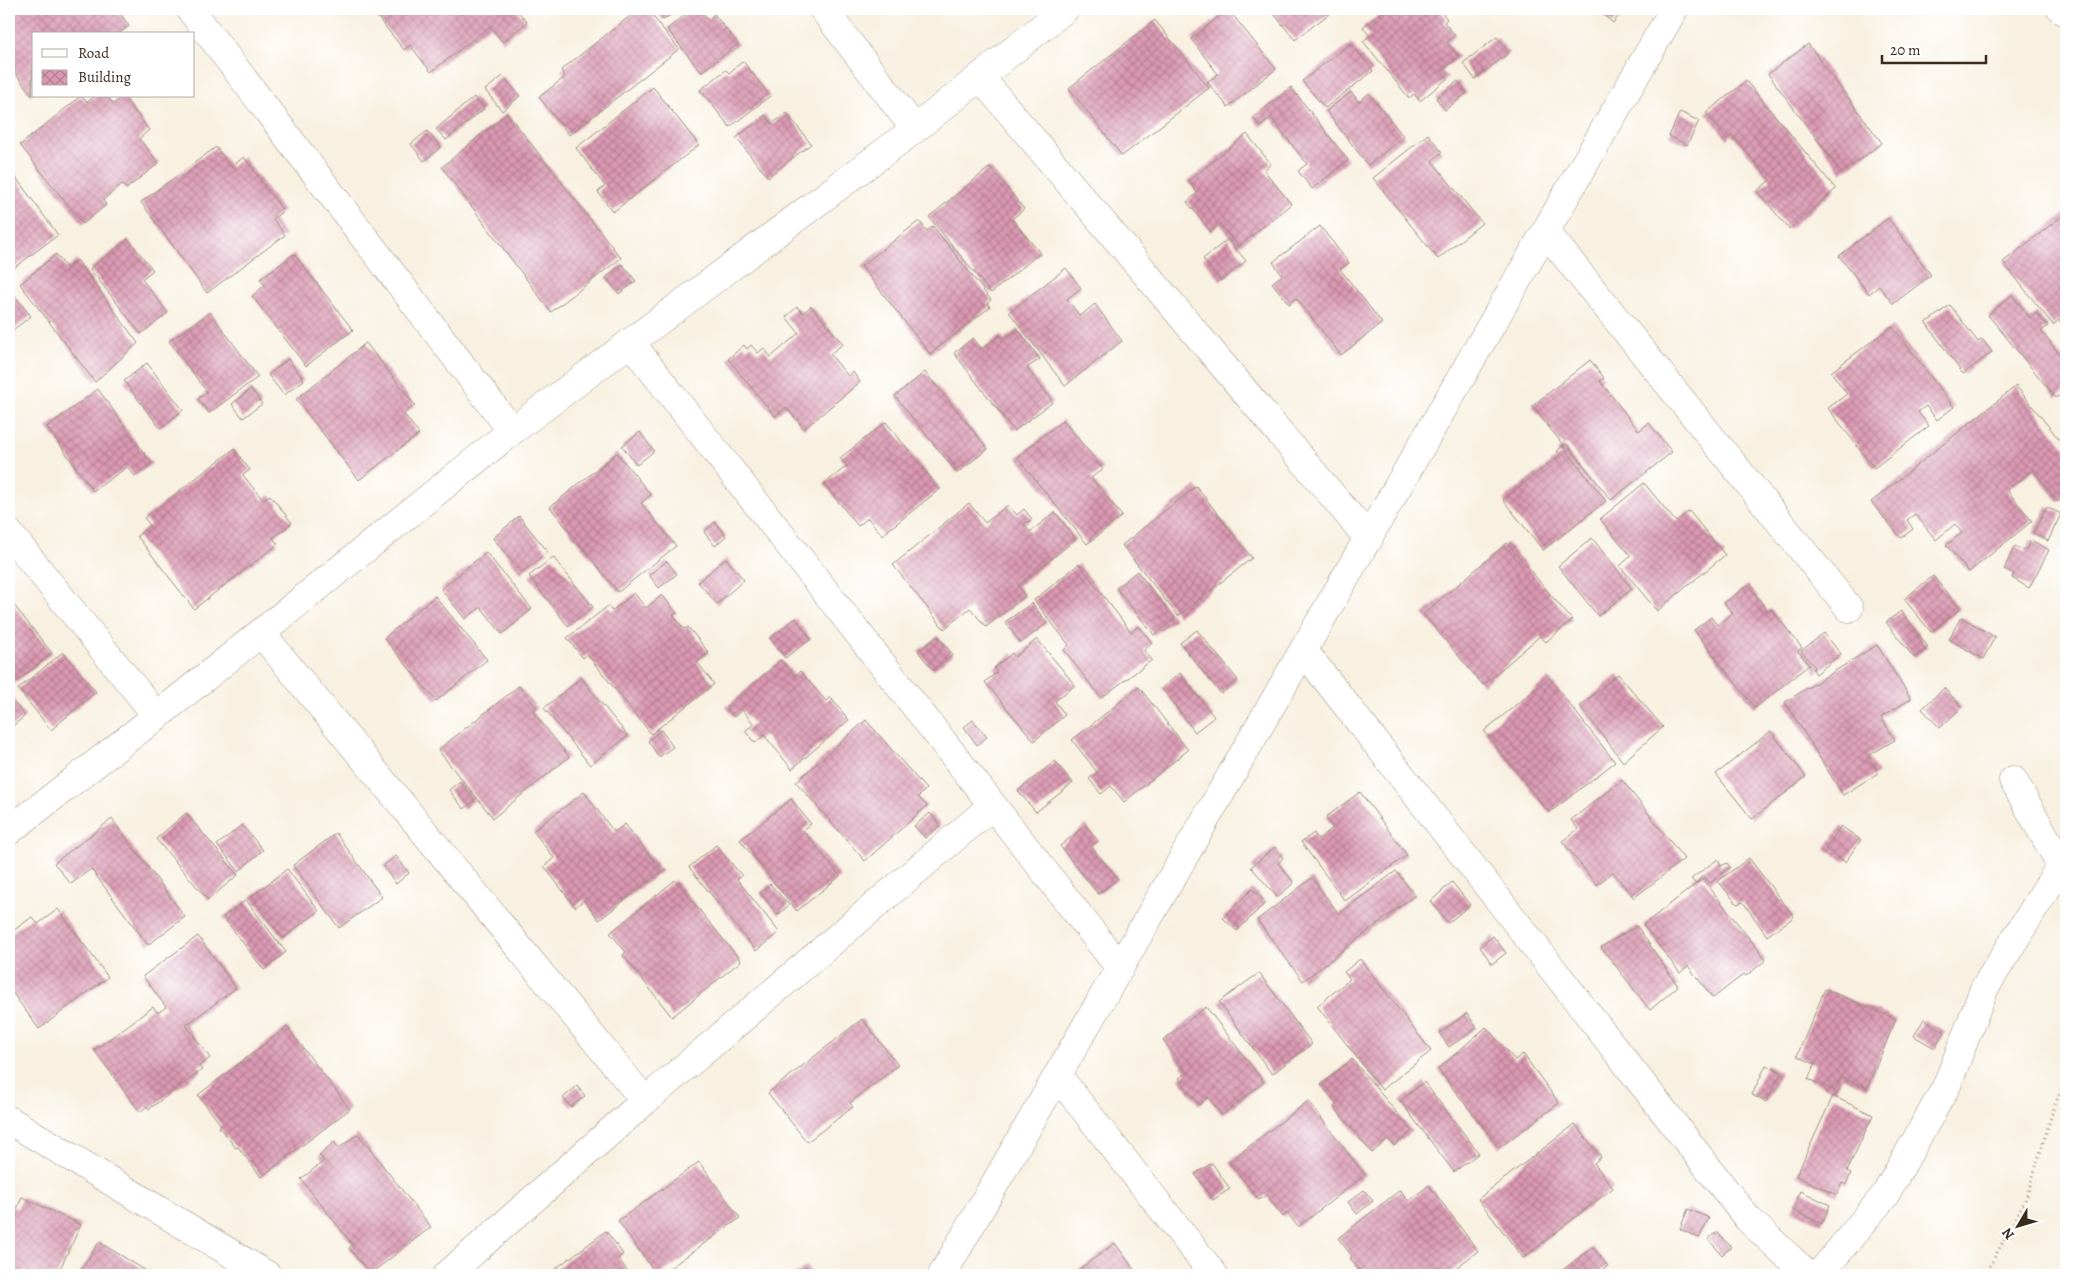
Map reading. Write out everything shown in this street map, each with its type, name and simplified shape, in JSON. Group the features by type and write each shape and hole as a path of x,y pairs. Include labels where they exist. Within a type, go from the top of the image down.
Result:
{"street":[{"path":"190,9 512,431"},
{"path":"823,9 915,129"},
{"path":"9,831 157,716 512,431 915,129 1066,9"},
{"path":"942,1275 1674,9"},
{"path":"2061,9 2066,12"},
{"path":"981,78 1369,538"},
{"path":"1546,232 1850,608"},
{"path":"631,343 1120,968"},
{"path":"9,533 157,716"},
{"path":"260,633 645,1101"},
{"path":"1304,651 1748,1219 1808,1275"},
{"path":"1819,1275 1885,1195 1947,1085 1984,989 2061,864 2013,780"},
{"path":"447,1275 645,1101 992,806"},
{"path":"1058,1076 1214,1275"},
{"path":"9,1120 267,1275"}],"path":[{"path":"1985,1275 2026,1199 2054,1107 2066,1079"}],"building":[{"path":"9,9 117,9 129,26 121,32 32,32 32,96 9,64"},
{"path":"371,9 516,9 527,22 503,42 490,26 431,72 410,45 404,50"},
{"path":"639,9 647,9 679,49 569,135 539,97 565,77 561,70"},
{"path":"654,9 678,9 663,20"},
{"path":"693,9 699,9 708,20 714,14 738,44 701,72 667,29"},
{"path":"1228,9 1276,69 1228,107 1207,82 1218,74 1191,39"},
{"path":"1270,9 1326,9 1330,13 1295,40"},
{"path":"1386,9 1439,9 1447,19 1444,22 1455,35 1447,42 1459,57 1442,71 1448,78 1420,101 1414,94 1409,98 1363,41 1370,36 1363,27"},
{"path":"1596,9 1625,9 1613,23"},
{"path":"1155,20 1209,88 1122,156 1069,88"},
{"path":"1497,37 1509,53 1475,79 1463,63"},
{"path":"1351,43 1373,71 1325,108 1302,81"},
{"path":"1808,44 1882,143 1842,173 1768,74"},
{"path":"743,61 770,96 730,127 700,90 726,70 729,73"},
{"path":"503,76 520,96 502,111 485,90"},
{"path":"1458,81 1467,93 1445,110 1436,98"},
{"path":"1746,81 1836,189 1789,229 1757,191 1770,180 1732,135 1727,139 1706,113"},
{"path":"653,87 699,145 613,212 598,192 605,186 576,148"},
{"path":"1291,87 1348,160 1312,189 1298,171 1307,164 1271,118 1260,127 1253,118"},
{"path":"1351,92 1359,102 1369,93 1404,137 1368,165 1326,111"},
{"path":"474,97 484,109 446,140 436,129"},
{"path":"79,98 83,98 87,102 92,98 108,98 113,104 120,98 125,98 149,130 139,139 159,163 126,189 122,184 103,200 106,205 83,224 20,145"},
{"path":"1680,112 1699,121 1687,145 1669,136"},
{"path":"507,113 621,258 551,312 442,167"},
{"path":"787,113 811,144 768,177 736,138 765,115 772,124"},
{"path":"427,131 441,147 424,161 411,144"},
{"path":"1247,134 1271,164 1264,170 1291,204 1238,247 1220,224 1211,232 1187,202 1197,193 1188,181"},
{"path":"1428,134 1442,152 1432,161 1482,223 1438,259 1373,178"},
{"path":"216,147 231,167 244,157 283,211 273,219 285,235 207,293 141,202"},
{"path":"990,167 1024,209 1012,219 1040,253 991,293 929,217"},
{"path":"9,168 58,235 11,270 9,267"},
{"path":"2066,213 2066,330 2059,320 2053,325 2003,262"},
{"path":"1888,218 1931,275 1893,304 1879,286 1869,294 1839,256"},
{"path":"919,221 927,231 933,226 991,300 987,303 990,307 930,354 861,266"},
{"path":"1320,226 1349,263 1340,269 1382,323 1341,355 1296,298 1289,304 1272,283 1282,275 1273,262"},
{"path":"128,239 153,270 142,279 168,313 141,334 90,269"},
{"path":"1228,239 1246,261 1221,281 1203,259"},
{"path":"56,254 67,269 77,260 138,343 95,382 20,284"},
{"path":"294,254 353,330 306,366 252,296 265,285 260,279"},
{"path":"622,264 636,281 619,294 606,278"},
{"path":"1066,268 1081,288 1067,299 1080,316 1095,304 1122,341 1065,386 1009,312"},
{"path":"9,289 31,316 9,333"},
{"path":"2012,295 2030,318 2036,313 2048,326 2041,331 2066,362 2066,390 2056,398 1988,315"},
{"path":"1950,305 1978,342 1982,339 1992,352 1963,374 1926,323"},
{"path":"811,306 843,344 830,354 848,376 853,372 860,382 804,429 786,407 775,416 728,359 744,345 747,349 751,345 758,353 764,348 771,357 799,333 786,317 797,307 803,313"},
{"path":"210,312 258,377 209,413 198,399 207,392 169,341"},
{"path":"1892,326 1954,407 1937,420 1926,406 1918,412 1929,426 1874,468 1828,408 1847,394 1831,372"},
{"path":"1018,329 1040,359 1027,368 1053,402 1014,431 954,353 973,338 982,349 1000,335 1004,339"},
{"path":"366,343 415,405 404,414 419,434 359,480 296,399"},
{"path":"288,359 304,380 284,395 268,375"},
{"path":"1590,360 1604,378 1600,381 1639,431 1649,423 1672,452 1611,500 1567,444 1564,446 1532,406"},
{"path":"147,363 183,410 160,428 124,381"},
{"path":"925,372 988,449 957,473 895,396"},
{"path":"2016,386 2066,448 2066,495 2058,502 2033,470 2007,490 2032,521 1969,572 1946,545 1962,533 1955,524 1936,540 1915,514 1907,520 1913,529 1901,538 1871,502"},
{"path":"98,389 152,464 135,476 127,467 93,491 47,427"},
{"path":"251,389 262,404 243,418 232,404"},
{"path":"1063,420 1103,469 1091,478 1122,516 1087,544 1017,457"},
{"path":"886,422 940,489 882,535 868,518 858,526 824,484 847,466 840,458"},
{"path":"640,432 654,451 637,465 622,446"},
{"path":"1563,446 1606,501 1543,550 1503,500 1560,455 1557,451"},
{"path":"234,449 250,470 243,475 263,500 270,495 292,523 273,538 278,544 194,609 137,536 150,525 144,518"},
{"path":"617,453 651,495 641,503 676,546 618,592 550,507"},
{"path":"1644,483 1676,522 1689,511 1725,555 1657,611 1620,566 1631,556 1600,519"},
{"path":"1196,486 1252,558 1178,616 1122,545"},
{"path":"969,503 985,523 1008,505 1017,515 1024,509 1032,519 1024,524 1030,532 1055,512 1076,539 1018,586 1025,596 986,627 970,608 944,629 893,565"},
{"path":"2047,507 2061,514 2048,541 2033,533"},
{"path":"519,516 548,552 521,573 493,538"},
{"path":"715,522 726,536 715,546 704,532"},
{"path":"1592,538 1632,589 1598,616 1558,566"},
{"path":"2031,540 2049,550 2029,588 2012,578 2014,574 2004,569 2015,546 2025,551"},
{"path":"1507,543 1572,620 1546,642 1540,636 1483,685 1423,614"},
{"path":"486,552 532,609 502,634 481,607 465,619 441,589"},
{"path":"553,557 593,607 568,626 529,576"},
{"path":"726,558 744,580 717,604 698,582"},
{"path":"667,561 677,574 659,588 649,575"},
{"path":"1079,564 1131,632 1139,626 1152,643 1144,650 1152,660 1101,698 1064,650 1069,645 1034,600"},
{"path":"1137,571 1175,619 1154,635 1116,588"},
{"path":"1933,576 1960,609 1931,632 1904,599"},
{"path":"1748,585 1768,611 1771,609 1802,648 1798,651 1809,665 1755,708 1694,630 1711,617 1717,625 1733,613 1724,603"},
{"path":"634,593 646,608 662,595 677,613 673,615 684,629 688,627 709,653 697,662 714,684 651,734 587,654 583,658 567,638 608,606 612,611"},
{"path":"435,596 487,660 436,701 384,638"},
{"path":"1032,603 1047,623 1021,643 1005,622"},
{"path":"13,604 52,653 9,688 9,607"},
{"path":"1901,611 1928,647 1914,658 1886,622"},
{"path":"1961,617 1995,637 1983,659 1949,639"},
{"path":"796,618 811,639 785,658 770,638"},
{"path":"1197,630 1238,680 1221,694 1180,643"},
{"path":"1824,633 1841,654 1816,674 1813,669 1815,667 1801,651"},
{"path":"938,636 953,655 933,670 918,651"},
{"path":"1037,639 1075,685 1055,701 1065,715 1034,741 985,682 997,672 994,668 1012,653 1015,657"},
{"path":"1877,645 1911,699 1881,717 1895,740 1868,756 1878,773 1843,795 1785,702"},
{"path":"63,652 96,692 51,730 18,689"},
{"path":"781,660 795,676 800,671 826,701 830,697 849,720 792,769 764,735 755,743 745,731 754,724 742,710 734,717 726,707"},
{"path":"1180,673 1214,717 1195,732 1162,688"},
{"path":"1618,674 1663,727 1623,762 1580,706"},
{"path":"581,678 628,736 590,765 544,708"},
{"path":"1549,678 1615,762 1549,813 1484,731"},
{"path":"519,686 537,708 533,712 569,757 493,818 438,750"},
{"path":"1139,687 1188,750 1124,802 1111,786 1101,794 1089,779 1097,772 1072,740"},
{"path":"1944,688 1962,707 1940,728 1922,709"},
{"path":"9,696 25,716 9,729"},
{"path":"866,720 926,789 918,797 927,806 865,861 796,782"},
{"path":"973,720 987,737 977,745 964,727"},
{"path":"661,730 673,747 659,757 648,741"},
{"path":"1771,731 1806,777 1752,819 1716,774"},
{"path":"1055,761 1073,783 1036,812 1018,791"},
{"path":"1622,780 1684,859 1634,898 1613,872 1597,885 1562,841 1578,829 1571,820"},
{"path":"460,781 475,800 464,809 449,790"},
{"path":"584,792 614,832 625,824 662,871 599,920 584,900 575,907 544,866 554,858 533,831"},
{"path":"1360,792 1407,855 1345,901 1301,842 1314,833 1318,839 1333,828 1326,817"},
{"path":"791,799 811,824 803,830 840,876 797,911 740,840"},
{"path":"186,813 238,875 208,900 156,839"},
{"path":"930,813 941,825 925,838 914,826"},
{"path":"112,819 185,917 148,945 91,869 71,884 54,863"},
{"path":"242,825 263,850 239,871 217,845"},
{"path":"1086,825 1098,841 1091,846 1118,879 1098,894 1060,846"},
{"path":"1841,826 1861,840 1845,862 1825,849"},
{"path":"336,833 382,897 339,928 293,865"},
{"path":"716,845 742,876 737,879 779,932 756,951 689,867"},
{"path":"1275,847 1283,858 1278,863 1294,883 1277,897 1251,867"},
{"path":"396,856 409,873 396,884 383,866"},
{"path":"1749,858 1794,917 1767,936 1743,902 1737,904 1718,881"},
{"path":"1718,859 1721,866 1727,863 1730,867 1710,883 1703,875 1696,884 1691,879"},
{"path":"287,869 319,911 283,938 251,897"},
{"path":"1396,871 1415,895 1303,981 1257,920 1312,878 1339,914"},
{"path":"1703,879 1766,960 1713,998 1688,966 1680,973 1643,925"},
{"path":"675,880 741,961 672,1017 623,955 626,952 610,933"},
{"path":"1452,882 1470,905 1448,923 1431,901"},
{"path":"770,884 789,905 778,915 760,893"},
{"path":"1252,889 1266,902 1237,931 1223,918"},
{"path":"246,900 286,952 264,970 223,917"},
{"path":"58,909 108,977 39,1029 9,988 9,934 32,917 38,924"},
{"path":"1637,926 1678,986 1650,1010 1601,947"},
{"path":"198,936 236,988 186,1025 210,1058 199,1066 202,1070 149,1109 147,1106 140,1112 94,1050 153,1007 158,1013 166,1007 143,976"},
{"path":"1493,936 1506,953 1492,964 1480,947"},
{"path":"1360,959 1431,1051 1382,1090 1317,1006 1350,979 1344,972"},
{"path":"1259,973 1312,1044 1272,1074 1219,1002"},
{"path":"1825,989 1896,1019 1867,1088 1841,1077 1835,1091 1808,1079 1815,1064 1797,1056"},
{"path":"1206,1007 1264,1082 1222,1115 1208,1097 1199,1105 1179,1078 1187,1072 1163,1040"},
{"path":"1467,1013 1477,1028 1449,1047 1439,1033"},
{"path":"862,1019 898,1065 850,1103 853,1107 807,1142 768,1093"},
{"path":"1924,1019 1945,1032 1935,1048 1914,1036"},
{"path":"287,1027 350,1109 261,1177 238,1147 236,1148 219,1127 221,1125 198,1095"},
{"path":"1486,1027 1515,1060 1523,1054 1559,1103 1499,1148 1438,1069"},
{"path":"1352,1059 1412,1131 1394,1146 1388,1139 1372,1153 1334,1107 1337,1104 1321,1085"},
{"path":"1766,1065 1781,1072 1766,1102 1752,1095"},
{"path":"1424,1082 1479,1153 1454,1172 1400,1101"},
{"path":"577,1086 585,1096 571,1107 563,1098"},
{"path":"1833,1096 1873,1115 1847,1171 1851,1173 1846,1185 1842,1183 1837,1195 1796,1176"},
{"path":"1308,1101 1365,1175 1298,1227 1287,1213 1283,1217 1266,1195 1259,1200 1229,1162"},
{"path":"1575,1124 1601,1157 1594,1163 1613,1188 1523,1258 1478,1199"},
{"path":"358,1134 431,1227 370,1274 349,1248 353,1245 301,1179 324,1161 319,1155 334,1142 339,1148"},
{"path":"699,1162 740,1218 660,1275 657,1275 618,1221"},
{"path":"1212,1163 1230,1189 1213,1200 1195,1174"},
{"path":"1429,1185 1478,1251 1447,1275 1363,1275 1350,1258 1352,1256 1338,1238 1400,1190 1409,1201"},
{"path":"1364,1190 1373,1201 1357,1214 1348,1202"},
{"path":"1801,1191 1830,1205 1822,1224 1792,1210"},
{"path":"22,1197 81,1225 57,1275 14,1275 9,1273 9,1205 17,1209"},
{"path":"1688,1209 1709,1218 1699,1238 1680,1229"},
{"path":"606,1231 623,1254 618,1258 630,1275 547,1275"},
{"path":"1717,1232 1731,1247 1722,1255 1708,1239"},
{"path":"99,1242 104,1245 153,1275 78,1275"},
{"path":"1115,1243 1138,1275 1073,1274"},
{"path":"1593,1247 1608,1266 1600,1272 1602,1275 1556,1275"},
{"path":"806,1266 813,1275 795,1275"}]}
